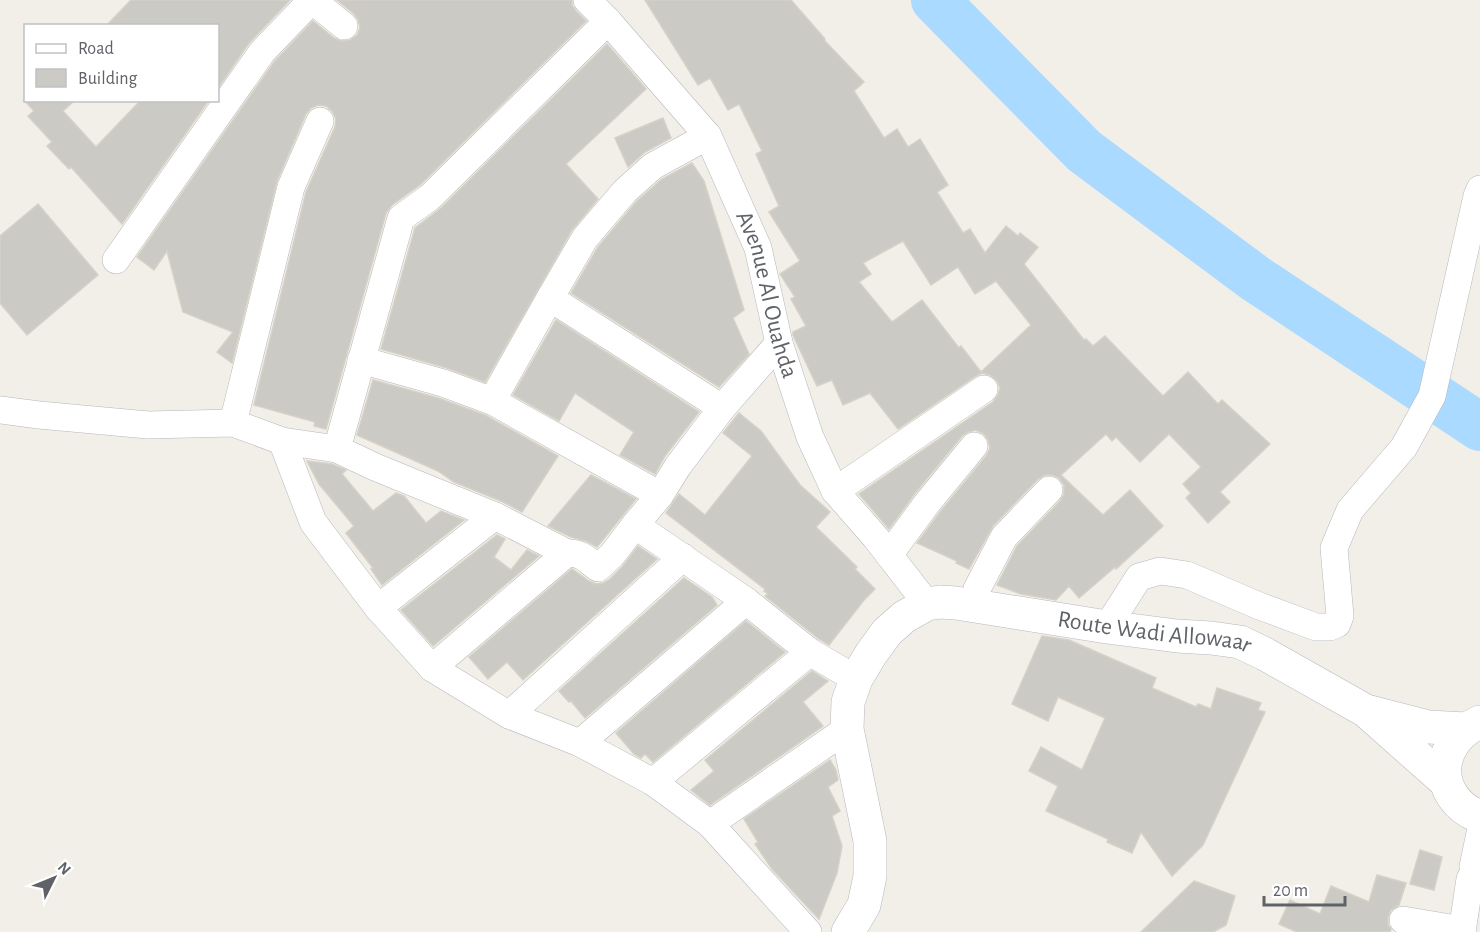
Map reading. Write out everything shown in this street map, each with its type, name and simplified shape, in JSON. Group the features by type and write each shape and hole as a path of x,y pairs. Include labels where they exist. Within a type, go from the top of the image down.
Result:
{"street":[{"path":"116,260 262,52 312,0 344,26"},
{"name":"Avenue Al Ouahda","path":"587,0 708,136 758,248 779,343 810,436 835,491 927,604"},
{"path":"337,449 401,218 430,197 608,21"},
{"path":"233,423 291,187 320,121"},
{"path":"492,401 585,238 625,191 653,166 708,136"},
{"path":"1107,627 1139,577 1160,571 1187,575 1316,627 1330,627 1337,624 1340,616 1334,548 1350,510 1404,447 1432,396 1480,189"},
{"path":"550,298 722,408"},
{"path":"432,668 567,554 574,553 584,557 598,568 612,555 660,495 678,466 722,408 779,343"},
{"path":"361,360 443,383 492,401 660,495"},
{"path":"835,491 984,389"},
{"path":"0,410 148,425 233,423 282,441 337,449 375,468 495,516 567,554"},
{"path":"282,441 313,522 378,608 432,668 509,715 580,743 653,782 710,824 808,932"},
{"path":"889,555 928,502 975,446"},
{"path":"975,606 977,589 1004,537 1049,490"},
{"path":"378,608 495,516"},
{"path":"635,525 746,601 810,652 856,679"},
{"path":"509,715 683,557"},
{"path":"580,743 746,601"},
{"name":"Route Wadi Allowaar","path":"927,604 940,602 975,606 1107,627 1240,642 1366,711 1445,781 1449,792 1458,803 1469,813 1480,817"},
{"path":"848,932 864,905 870,876 870,841 847,729 848,702 856,679 887,632 904,616 927,604"},
{"path":"653,782 810,652"},
{"name":"Route Wadi Allowaar","path":"1366,711 1428,727 1473,726"},
{"path":"1445,781 1449,750 1456,739 1473,726"},
{"path":"710,824 847,729"},
{"path":"1403,920 1462,931 1480,833"}],"building":[{"path":"131,0 290,0 249,43 219,87 219,24 108,24"},
{"path":"337,0 572,0 576,11 586,21 420,185 392,205 386,213 326,429 314,426 315,422 254,405 306,192 335,127 336,119 332,111 326,106 318,105 306,114 277,181 232,363 217,352 233,332 183,312 167,251 154,270 137,257 274,62 313,21 341,41 350,40 357,35 360,28 358,20"},
{"path":"645,0 791,0 824,40 864,82 854,91 884,138 897,129 908,147 920,139 948,185 937,192 963,233 970,229 985,253 1006,226 1018,236 1020,233 1038,247 1024,264 1084,340 1086,339 1093,346 1105,336 1163,396 1188,372 1218,404 1222,400 1270,444 1220,492 1230,502 1208,523 1186,498 1191,493 1183,484 1201,467 1169,434 1140,462 1116,437 1112,441 1106,434 1061,475 1103,515 1130,490 1163,526 1116,569 1115,567 1079,598 1069,586 1056,600 1021,594 997,585 1017,546 1064,494 1064,485 1059,478 1053,475 1045,475 1038,479 993,526 969,569 917,543 986,456 990,448 988,440 984,434 976,430 962,436 889,529 859,494 993,402 1000,388 997,381 990,375 982,373 898,429 870,393 843,405 832,380 817,386 793,335 793,332 806,326 791,299 795,297 780,274 800,261 769,212 779,206 756,154 762,151 739,104 728,110 710,78 698,85","holes":["903,241 931,285 958,267 975,294 996,281 1031,325 981,372 961,346 959,348 922,300 892,322 859,282 871,274 863,263"]},
{"path":"607,44 646,89 566,164 598,199 572,230 485,382 447,368 381,349 415,228 441,208"},
{"path":"26,102 73,102 63,111 96,147 139,102 208,102 122,224 71,167 69,169 47,146 52,142 28,116 34,111"},
{"path":"663,118 671,138 645,152 628,167 615,138"},
{"path":"692,163 704,181 744,310 733,318 749,354 719,387 571,293 598,247 636,202 662,179"},
{"path":"38,204 98,275 27,335 0,303 0,236"},
{"path":"556,320 699,412 665,456 655,474 620,455 634,432 575,393 559,421 513,395"},
{"path":"373,380 438,398 485,415 558,456 522,512 357,435"},
{"path":"739,413 761,431 800,485 830,512 816,527 857,567 855,569 875,589 829,645 765,596 768,594 764,591 765,589 666,513 679,494 705,515 752,456 723,433"},
{"path":"307,461 332,464 346,470 342,474 373,511 396,493 404,496 426,523 441,511 464,520 382,585 371,569 373,568 346,533 354,526 319,484"},
{"path":"591,475 636,499 597,547 548,526"},
{"path":"497,535 505,539 494,557 511,570 527,550 539,556 433,646 401,610"},
{"path":"638,546 657,559 523,680 507,662 488,679 469,657 572,569 589,581 596,584 603,583 623,566"},
{"path":"684,578 712,597 717,605 585,718 559,691"},
{"path":"746,621 785,652 653,762 645,754 641,758 634,754 616,733"},
{"path":"1042,636 1069,640 1156,678 1152,688 1196,707 1198,704 1211,709 1217,688 1261,703 1258,710 1265,712 1203,845 1172,876 1141,832 1132,853 1107,842 1108,839 1046,811 1058,786 1029,771 1041,747 1082,770 1105,718 1058,697 1048,721 1012,704"},
{"path":"812,671 828,681 803,702 823,726 710,805 691,790 714,771 705,760"},
{"path":"830,760 836,770 838,780 828,787 840,811 832,816 842,846 837,873 819,919 772,869 755,844 758,842 744,819"},
{"path":"1420,850 1442,857 1434,890 1410,884"},
{"path":"1377,875 1406,883 1399,905 1391,910 1388,917 1390,932 1297,932 1279,924 1290,900 1320,914 1331,886 1369,902"},
{"path":"1194,881 1235,896 1226,925 1213,932 1141,932"}],"waterway":[{"path":"935,0 1084,151 1256,279 1480,427"}]}
